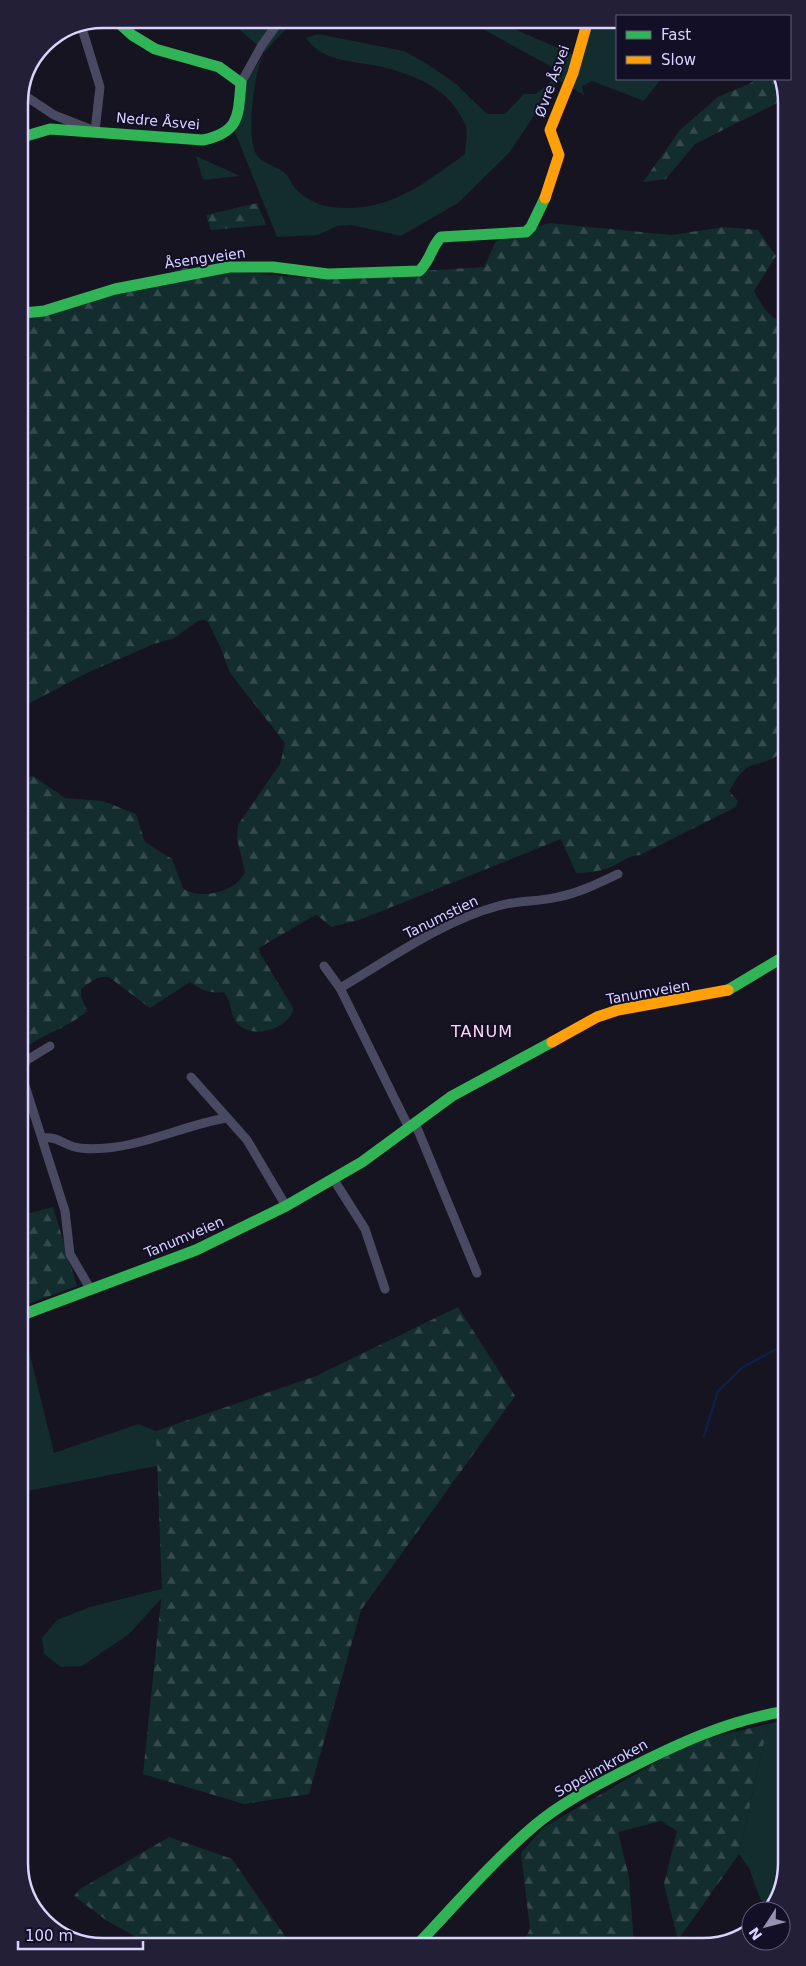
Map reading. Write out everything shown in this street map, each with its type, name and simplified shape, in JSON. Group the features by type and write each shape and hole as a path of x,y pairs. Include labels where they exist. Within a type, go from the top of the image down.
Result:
{"street":[{"path":"125,28 132,35 155,49 219,67 241,83 262,45 274,28"},
{"name":"Øvre Åsvei","path":"424,267 430,251 441,237 515,234 526,232 531,228 546,197 559,155 550,130 573,73 586,28"},
{"path":"28,98 54,115 94,131 100,87 83,30"},
{"name":"Nedre Åsvei","path":"28,135 50,129 192,140 213,138 228,130 239,115 241,83"},
{"name":"Åsengveien","path":"28,313 44,311 124,287 200,271 273,267 328,274 406,273 419,271 424,267"},
{"name":"Tanumstien","path":"340,988 432,934 473,914 499,905 558,898 589,888 618,874"},
{"name":"Tanumveien","path":"27,1313 196,1250 286,1206 334,1180 460,1092 597,1017 618,1010 715,994 728,990 778,960"},
{"path":"324,966 340,988 412,1126 477,1273"},
{"path":"27,1060 50,1046"},
{"path":"191,1077 247,1140 286,1206"},
{"path":"27,1090 44,1138 65,1211 70,1254 91,1290"},
{"path":"44,1138 52,1137 69,1146 86,1149 107,1148 142,1142 200,1123 226,1118"},
{"path":"334,1180 365,1229 385,1289"},
{"name":"Sopelimkroken","path":"424,1938 499,1859 534,1826 570,1799 691,1736 731,1721 778,1713"}],"green space":[{"path":"240,28 287,28 264,54 257,74 252,104 252,133 256,154 263,161 284,172 295,188 313,202 342,208 382,203 425,182 465,154 466,127 460,114 452,104 432,86 395,70 331,57 322,53 306,38 318,34 404,51 429,65 456,84 487,114 505,114 524,94 536,94 549,83 557,70 481,28 512,28 574,55 586,28 616,28 616,80 660,80 644,101 592,81 582,86 584,95 558,80 509,153 458,203 401,236 352,225 337,226 318,235 277,237 235,132 246,83 265,52 240,30"},
{"path":"754,80 775,80 778,102 695,144 666,179 643,182 680,130 718,97"},
{"path":"196,156 240,176 203,180"},
{"path":"257,203 266,225 211,230 206,215"},
{"path":"549,223 671,235 724,227 758,230 776,256 754,291 769,314 778,320 778,755 745,769 739,775 729,791 738,801 736,807 640,855 630,857 606,869 576,873 561,839 359,920 331,927 317,915 312,917 259,948 260,953 293,1008 289,1019 273,1029 254,1031 242,1028 234,1018 224,992 206,991 190,982 150,1008 109,977 101,977 81,989 81,996 87,1011 72,1022 27,1046 28,777 33,776 65,798 103,801 136,814 145,842 172,859 183,888 198,894 208,894 234,885 245,872 237,839 238,825 280,764 285,743 230,673 220,646 208,622 204,620 198,621 174,638 154,644 87,673 28,704 28,318 184,268 309,278 484,267 496,241"},
{"path":"53,1207 77,1286 27,1304 27,1214"},
{"path":"458,1307 515,1396 361,1610 309,1794 244,1804 143,1774 162,1591 156,1431 316,1376"},
{"path":"27,1344 54,1453 138,1424 156,1431 167,1464 27,1491"},
{"path":"173,1586 129,1634 82,1666 61,1667 44,1654 42,1638 57,1620 90,1607"},
{"path":"778,1722 778,1873 775,1888 768,1901 762,1901 749,1868 739,1854 768,1724"},
{"path":"768,1724 739,1854 679,1938 678,1938 664,1884 677,1831 661,1821 618,1832 629,1877 634,1938 526,1938 530,1929 521,1853 544,1827 691,1742"},
{"path":"169,1837 232,1859 286,1938 137,1938 106,1920 74,1896 80,1889"}],"waterway":[{"path":"704,1436 718,1391 743,1367 778,1348"}],"traffic: fast":[{"path":"28,135 50,129 203,140 215,137 230,127 235,121 241,83 219,67 155,49 124,28"},
{"path":"28,313 44,311 115,289 229,267 273,267 328,274 419,271 426,263 441,237 526,232 531,227 545,198"},
{"path":"728,990 778,960"},
{"path":"27,1313 196,1250 286,1206 362,1162 452,1096 552,1042"},
{"path":"424,1938 503,1854 534,1826 566,1803 624,1771 703,1734 744,1720 778,1713"}],"traffic: slow":[{"path":"545,198 559,155 550,130 573,73 586,28"},
{"path":"552,1042 597,1017 618,1010 728,990"}],"district":[{"name":"TANUM","path":"482,1031"}]}
